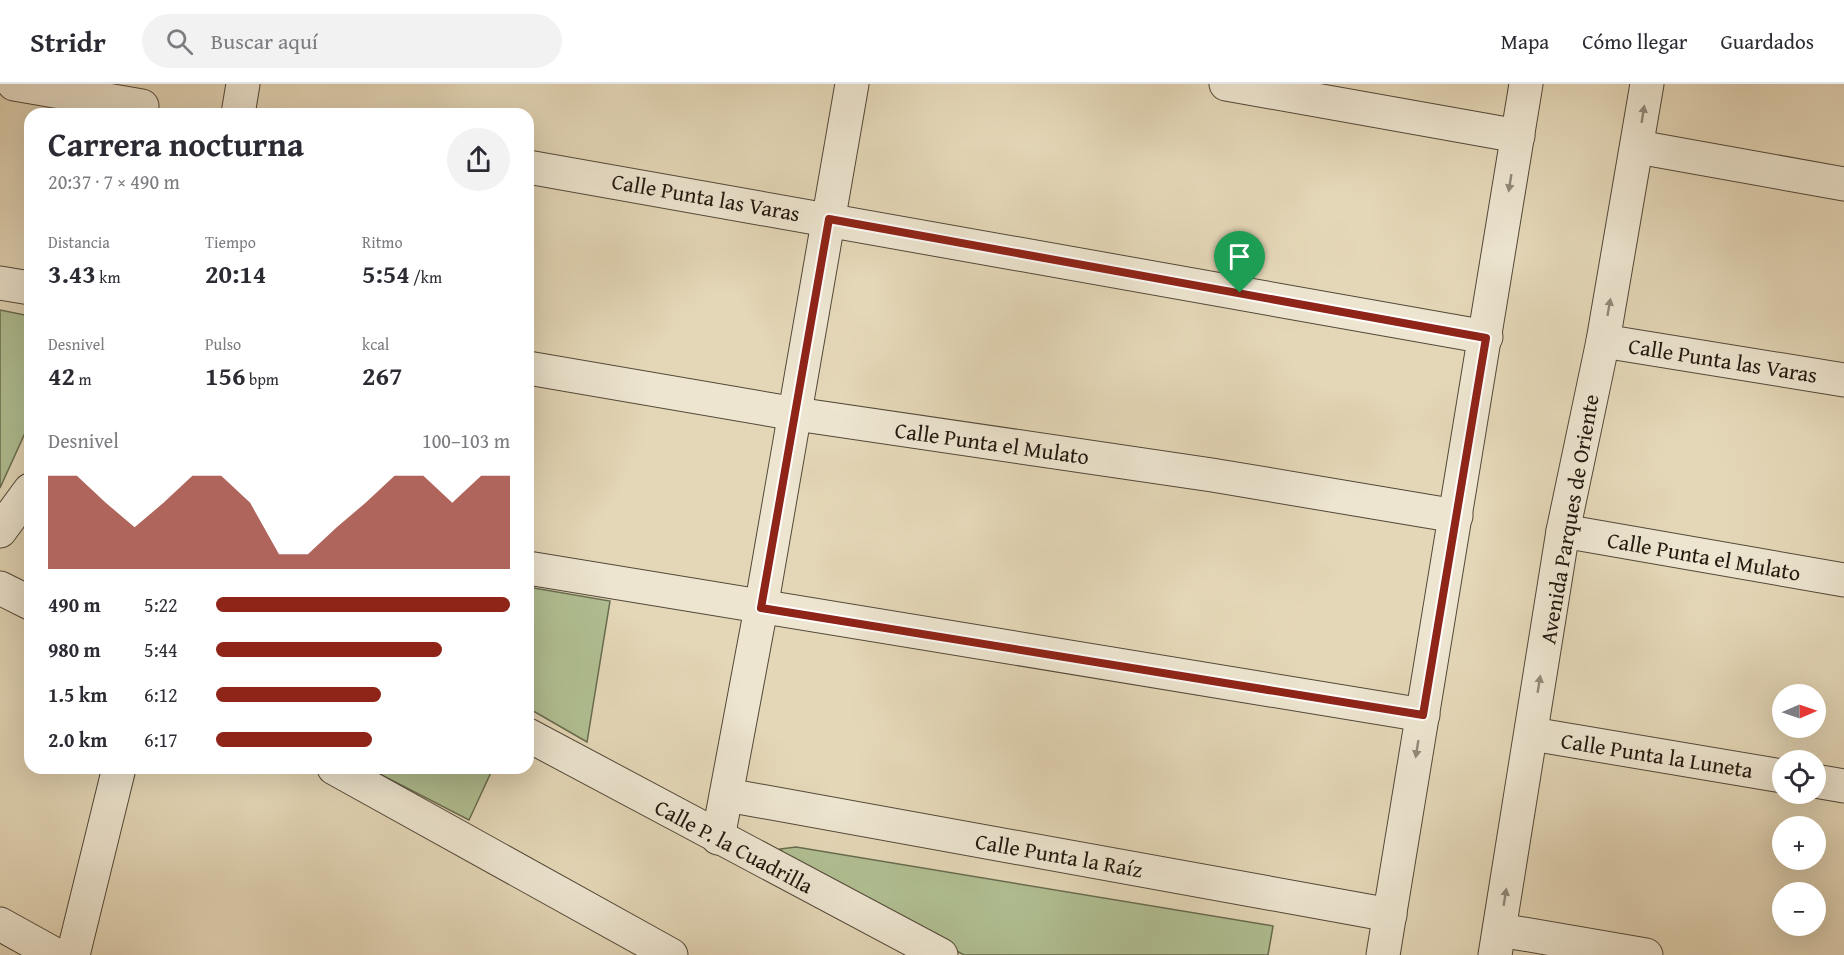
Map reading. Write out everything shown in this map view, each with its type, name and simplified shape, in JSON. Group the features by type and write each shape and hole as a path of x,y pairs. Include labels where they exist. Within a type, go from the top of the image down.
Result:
{"street":[{"path":"14,84 143,101"},
{"path":"239,108 243,84"},
{"path":"718,838 796,414 852,84"},
{"path":"1226,84 1518,136"},
{"path":"1383,955 1526,84"},
{"name":"Avenida Parques de Oriente","path":"1497,943 1563,531 1603,340 1638,147 1647,84"},
{"path":"1638,147 1844,184"},
{"name":"Calle Punta las Varas","path":"534,168 1486,338"},
{"path":"0,283 24,287"},
{"name":"Calle Punta las Varas","path":"1603,340 1844,380"},
{"name":"Calle Punta el Mulato","path":"534,369 796,414 1212,475 1456,516"},
{"path":"0,531 24,498"},
{"name":"Calle Punta el Mulato","path":"1563,531 1844,580"},
{"path":"534,569 1423,715"},
{"path":"0,588 24,600"},
{"name":"Calle Punta la Luneta","path":"1532,734 1772,774"},
{"name":"Calle P. la Cuadrilla","path":"534,738 941,955"},
{"path":"73,955 117,774"},
{"path":"345,774 671,955"},
{"path":"1826,783 1844,786"},
{"name":"Calle Punta la Raíz","path":"727,795 1390,915"},
{"path":"0,924 56,955"},
{"path":"1497,943 1646,955"}],"green space":[{"path":"0,310 24,315 24,435 0,488"},
{"path":"534,588 610,601 587,742 534,711"},
{"path":"380,774 490,774 469,820"},
{"path":"796,847 1273,926 1268,955 964,955 792,863 780,849"}],"route":[{"path":"829,219 1240,293 1486,338 1423,715 761,608 829,219"}]}
